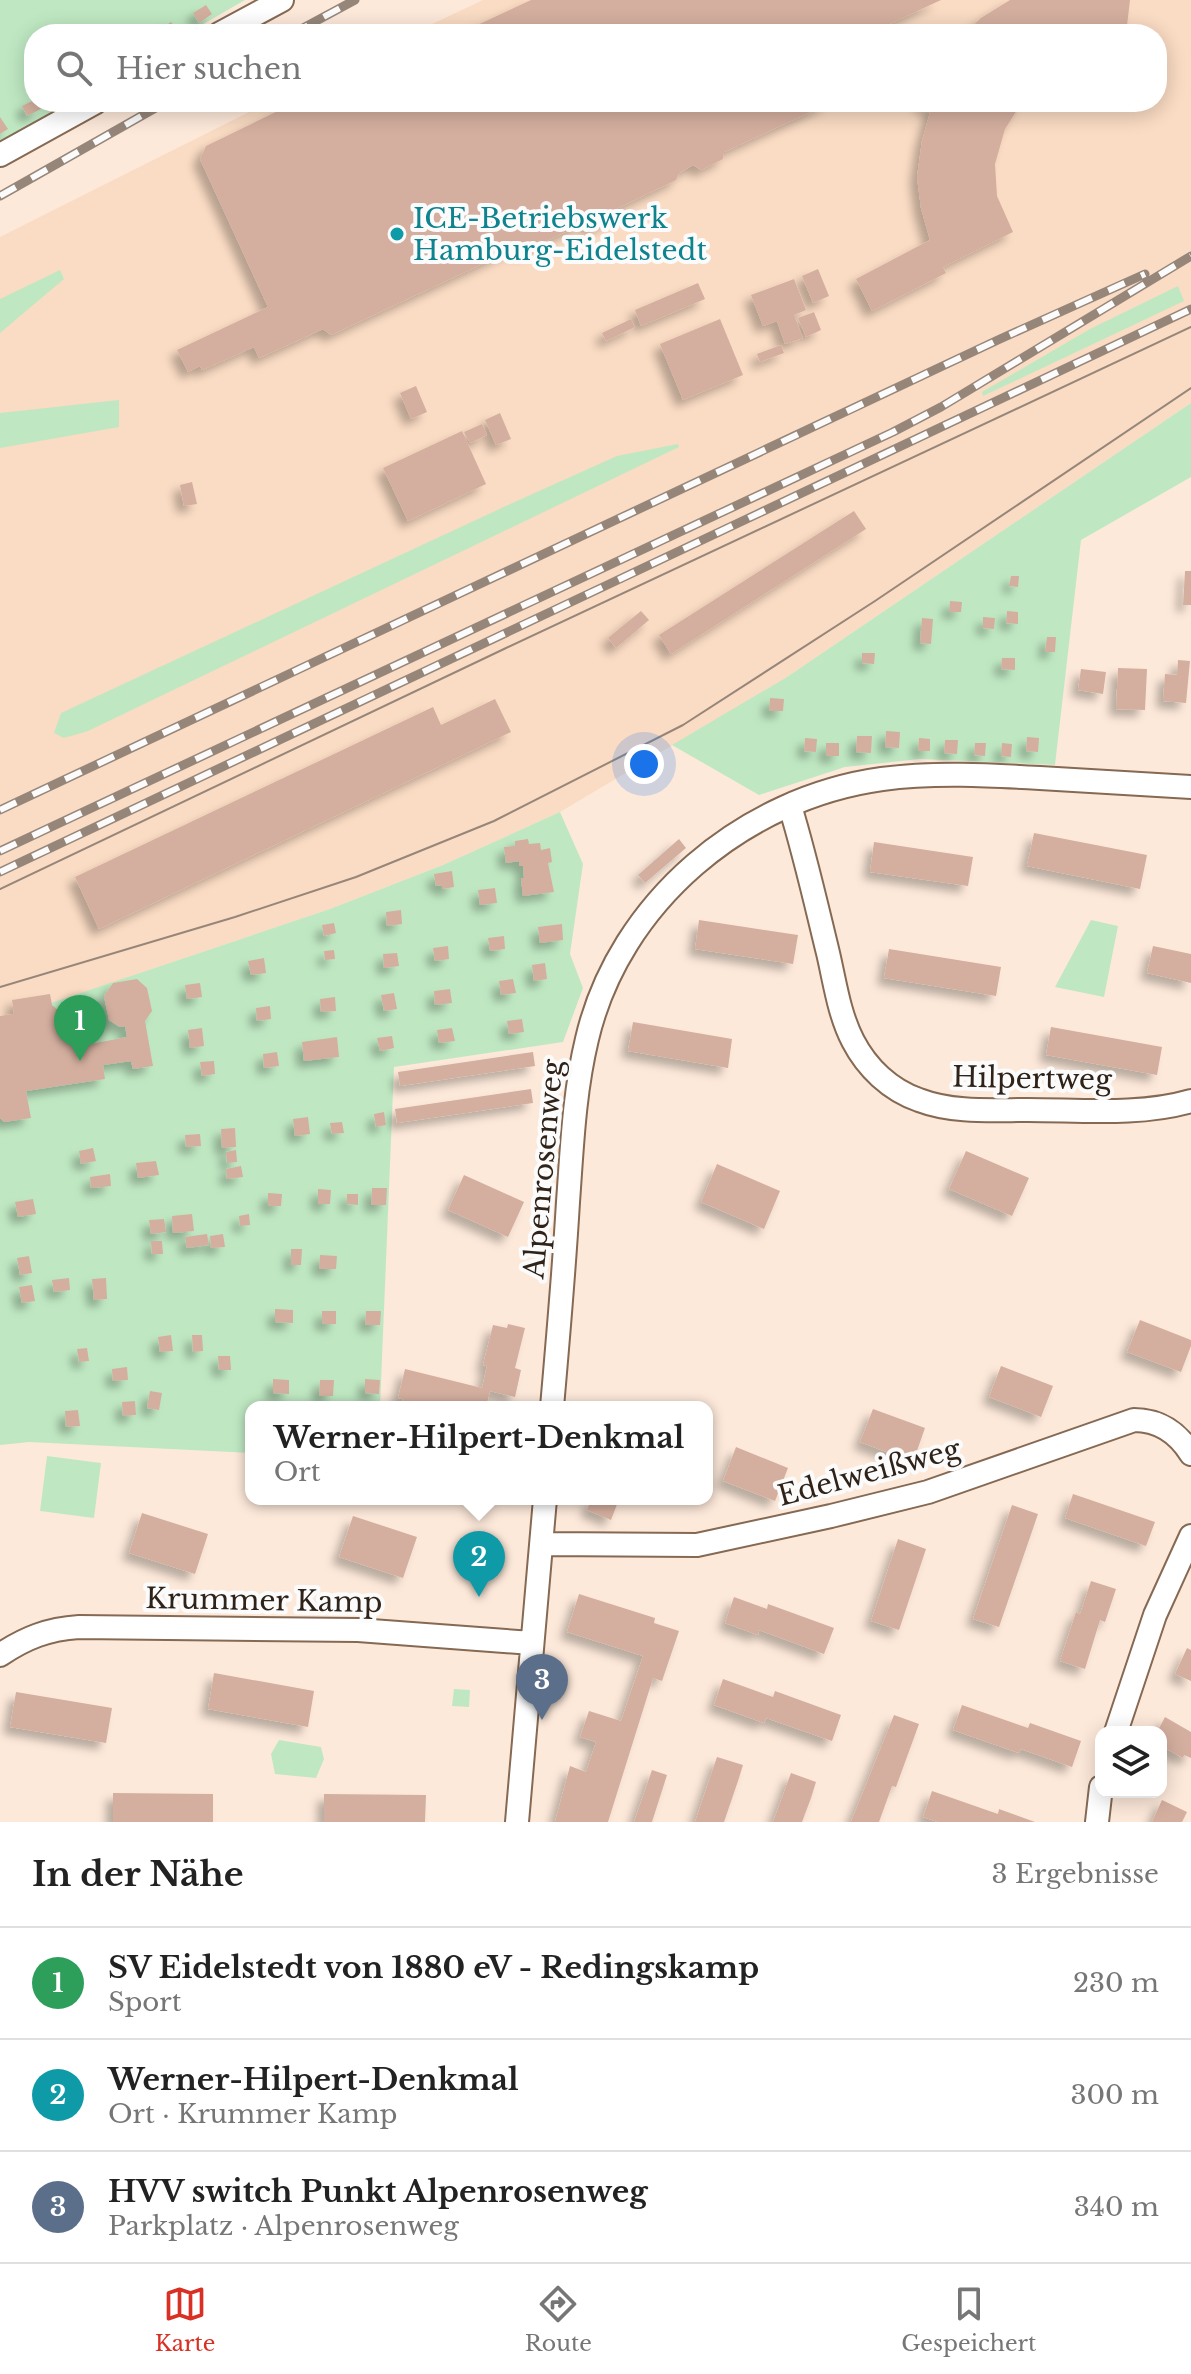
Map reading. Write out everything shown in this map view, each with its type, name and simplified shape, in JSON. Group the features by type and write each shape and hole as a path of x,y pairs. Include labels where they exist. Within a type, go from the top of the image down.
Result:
{"street":[{"path":"238,24 282,0"},
{"path":"0,155 78,112"},
{"name":"Alpenrosenweg","path":"552,1401 576,1100 582,1059 597,1002 613,968 656,903 683,873 745,827 790,806 859,783 908,776 985,775 1191,787"},
{"name":"Hilpertweg","path":"790,806 844,1021 860,1053 885,1081 917,1100 946,1107 997,1110 1144,1109 1191,1101"},
{"name":"Edelweißweg","path":"542,1544 697,1545 928,1492 1134,1420 1147,1420 1169,1430 1191,1454"},
{"path":"517,1822 545,1505"},
{"path":"1118,1726 1155,1615 1191,1536"},
{"name":"Krummer Kamp","path":"0,1655 42,1632 79,1627 358,1630 532,1643"},
{"path":"1097,1822 1100,1798"}],"shaded area":[{"path":"483,0 1191,0 1191,403 787,677 560,812 443,865 330,909 0,1020 0,237 249,112 1167,112 1167,24 432,24"}],"green space":[{"path":"0,0 245,0 203,24 24,24 24,112 52,112 0,142"},
{"path":"60,270 64,279 0,333 0,299"},
{"path":"1178,286 1184,301 983,396 982,392 1090,329"},
{"path":"119,400 119,427 0,448 0,413"},
{"path":"1191,403 1191,477 1081,540 1055,765 920,759 845,767 759,795 672,745 787,677"},
{"path":"678,444 679,447 88,731 64,738 54,733 61,713 508,505 617,456"},
{"path":"560,812 583,864 570,954 583,988 563,1042 394,1067 380,1401 245,1401 245,1453 29,1442 0,1445 0,1020 330,909 443,865"},
{"path":"1091,920 1118,926 1104,997 1055,987"},
{"path":"47,1456 101,1463 94,1518 40,1511"},
{"path":"454,1689 470,1690 469,1707 452,1706"},
{"path":"279,1740 321,1747 324,1759 316,1778 275,1774 271,1754"}],"building":[{"path":"531,0 941,0 889,24 479,24"},
{"path":"1010,0 1130,0 1127,24 975,24"},
{"path":"206,5 212,14 199,23 193,13"},
{"name":"ICE-Betriebswerk Hamburg-Eidelstedt","path":"276,112 810,112 724,152 723,159 701,170 693,165 679,173 676,180 614,210 613,218 592,229 584,223 522,253 514,249 331,335 323,329 259,358 254,347 202,370 200,366 188,372 177,350 268,307 200,159 206,146"},
{"path":"930,112 1016,112 1005,129 995,164 997,196 1013,232 943,267 946,273 872,311 856,279 930,240 917,177"},
{"path":"0,117 8,129 0,134"},
{"path":"818,269 829,296 813,303 802,276"},
{"path":"794,279 806,310 794,315 803,338 785,344 777,321 763,326 751,295"},
{"path":"698,283 705,299 641,326 635,310"},
{"path":"814,312 821,330 806,337 798,318"},
{"path":"631,319 635,327 606,341 602,333"},
{"path":"720,319 743,375 683,400 660,344"},
{"path":"781,345 784,353 760,362 757,354"},
{"path":"416,386 427,412 411,419 400,393"},
{"path":"500,413 511,439 496,445 485,420"},
{"path":"482,424 487,435 470,443 464,432"},
{"path":"462,431 486,484 408,521 383,468"},
{"path":"192,482 197,504 184,506 180,485"},
{"path":"854,511 866,529 671,654 659,635"},
{"path":"1185,571 1191,571 1191,605 1183,605"},
{"path":"1011,576 1019,576 1018,587 1009,586"},
{"path":"950,601 962,602 961,612 949,612"},
{"path":"641,611 649,620 616,648 608,638"},
{"path":"1007,611 1018,612 1018,624 1006,623"},
{"path":"983,617 995,618 994,629 983,628"},
{"path":"922,618 933,619 931,644 920,643"},
{"path":"1047,637 1056,637 1055,652 1045,652"},
{"path":"862,653 875,653 874,664 862,663"},
{"path":"1002,658 1015,658 1015,670 1001,669"},
{"path":"1178,660 1190,661 1186,703 1163,701 1165,674 1177,675"},
{"path":"1118,668 1147,669 1145,710 1116,709"},
{"path":"1081,669 1106,672 1103,694 1078,690"},
{"path":"770,698 784,699 783,711 769,711"},
{"path":"495,699 511,732 99,929 75,877 433,707 441,725"},
{"path":"886,731 900,732 899,748 885,747"},
{"path":"857,736 872,736 871,753 856,752"},
{"path":"1027,737 1039,738 1038,752 1026,751"},
{"path":"805,738 817,739 816,752 804,751"},
{"path":"919,738 930,739 930,751 918,751"},
{"path":"945,740 958,740 957,754 944,753"},
{"path":"826,743 839,743 839,756 826,756"},
{"path":"975,743 986,743 985,756 974,755"},
{"path":"1002,743 1012,744 1011,757 1001,756"},
{"path":"1034,833 1147,855 1140,889 1027,866"},
{"path":"528,839 529,844 540,843 541,850 550,848 552,862 548,863 554,892 523,896 523,866 519,866 519,861 506,863 504,847 515,846 515,841"},
{"path":"679,839 686,848 645,883 638,875"},
{"path":"874,842 973,857 968,886 870,872"},
{"path":"452,871 454,887 442,889 442,885 436,886 434,874"},
{"path":"495,888 497,903 480,905 478,890"},
{"path":"401,910 402,924 387,926 386,912"},
{"path":"699,920 798,935 793,964 695,949"},
{"path":"334,923 336,933 324,936 322,925"},
{"path":"562,924 563,940 540,943 538,927"},
{"path":"504,936 505,949 490,951 488,938"},
{"path":"448,946 449,959 435,961 433,948"},
{"path":"1153,946 1191,954 1191,983 1147,973"},
{"path":"889,949 1001,967 996,996 884,978"},
{"path":"334,950 335,959 325,960 324,951"},
{"path":"397,953 399,966 384,968 383,954"},
{"path":"264,958 266,973 251,975 248,961"},
{"path":"545,963 547,979 534,981 532,965"},
{"path":"137,979 147,988 152,1011 145,1021 153,1066 133,1069 131,1061 103,1065 105,1079 26,1091 31,1118 4,1122 0,1118 0,1016 14,1014 12,1000 50,994 52,1005 60,1012 86,1007 91,1044 127,1037 125,1026 120,1027 109,1020 104,996 113,983"},
{"path":"513,979 516,993 501,995 499,981"},
{"path":"200,983 202,997 187,999 185,985"},
{"path":"450,989 452,1003 435,1005 434,991"},
{"path":"394,993 397,1009 384,1011 381,995"},
{"path":"335,997 336,1011 321,1012 320,999"},
{"path":"270,1006 271,1019 257,1021 256,1008"},
{"path":"522,1019 524,1032 509,1034 507,1021"},
{"path":"633,1022 732,1039 728,1068 628,1051"},
{"path":"1051,1027 1162,1047 1157,1075 1046,1055"},
{"path":"202,1028 204,1046 190,1048 188,1030"},
{"path":"452,1028 455,1041 439,1043 437,1030"},
{"path":"392,1036 394,1048 380,1051 377,1038"},
{"path":"337,1037 339,1057 304,1061 302,1042"},
{"path":"277,1052 279,1066 264,1068 263,1054"},
{"path":"533,1052 535,1066 400,1086 398,1072"},
{"path":"214,1061 215,1074 202,1076 200,1062"},
{"path":"531,1089 533,1103 397,1123 395,1109"},
{"path":"384,1112 386,1125 376,1127 374,1114"},
{"path":"308,1117 310,1134 295,1136 293,1119"},
{"path":"342,1122 344,1133 332,1134 330,1123"},
{"path":"235,1128 236,1147 222,1148 221,1129"},
{"path":"200,1134 201,1146 186,1147 185,1135"},
{"path":"93,1148 96,1161 81,1164 79,1151"},
{"path":"236,1150 237,1162 227,1163 226,1152"},
{"path":"966,1151 1029,1178 1012,1216 949,1189"},
{"path":"156,1161 159,1175 138,1178 136,1163"},
{"path":"717,1164 780,1191 764,1229 701,1202"},
{"path":"241,1166 243,1177 227,1179 226,1169"},
{"path":"110,1174 111,1186 91,1188 90,1177"},
{"path":"464,1175 524,1202 508,1237 448,1210"},
{"path":"372,1188 387,1188 386,1205 371,1205"},
{"path":"318,1189 331,1190 330,1204 318,1204"},
{"path":"268,1193 282,1194 281,1206 268,1206"},
{"path":"347,1194 358,1194 358,1205 347,1204"},
{"path":"33,1199 36,1214 18,1217 15,1202"},
{"path":"192,1214 194,1231 173,1233 172,1216"},
{"path":"249,1214 250,1225 240,1226 239,1216"},
{"path":"164,1219 166,1232 151,1234 149,1220"},
{"path":"207,1234 209,1245 187,1248 185,1237"},
{"path":"223,1234 225,1247 211,1248 210,1236"},
{"path":"151,1241 162,1241 163,1254 152,1254"},
{"path":"291,1249 302,1249 301,1265 291,1265"},
{"path":"320,1255 337,1256 336,1269 319,1269"},
{"path":"29,1256 32,1273 20,1275 17,1258"},
{"path":"69,1278 70,1290 54,1292 52,1280"},
{"path":"106,1278 107,1299 94,1300 92,1279"},
{"path":"32,1285 35,1301 22,1303 19,1287"},
{"path":"275,1309 293,1310 293,1323 275,1322"},
{"path":"322,1311 336,1311 336,1324 322,1324"},
{"path":"366,1311 381,1311 380,1325 365,1325"},
{"path":"1140,1320 1191,1340 1181,1372 1127,1352"},
{"path":"508,1324 525,1328 515,1368 521,1370 515,1397 490,1391 488,1401 402,1401 398,1398 405,1369 482,1388 487,1366 483,1365 493,1325 507,1328"},
{"path":"171,1335 173,1351 160,1352 158,1337"},
{"path":"192,1335 202,1335 203,1351 193,1352"},
{"path":"87,1348 89,1361 79,1362 77,1349"},
{"path":"218,1356 230,1356 231,1370 219,1370"},
{"path":"1001,1366 1053,1386 1041,1417 989,1397"},
{"path":"127,1367 128,1380 113,1381 112,1369"},
{"path":"273,1379 289,1380 289,1394 273,1393"},
{"path":"365,1379 380,1380 379,1394 365,1393"},
{"path":"320,1380 334,1380 333,1396 319,1396"},
{"path":"150,1391 162,1393 159,1410 147,1408"},
{"path":"135,1401 136,1415 123,1416 122,1402"},
{"path":"873,1409 925,1428 913,1462 860,1442"},
{"path":"78,1410 80,1426 66,1427 65,1411"},
{"path":"736,1447 788,1468 775,1501 723,1481"},
{"path":"1073,1494 1155,1522 1146,1546 1065,1518"},
{"path":"589,1505 617,1505 611,1520 587,1510"},
{"path":"1012,1505 1038,1514 999,1627 973,1619"},
{"path":"142,1513 208,1534 195,1574 129,1553"},
{"path":"353,1516 417,1537 403,1578 339,1557"},
{"path":"898,1539 926,1549 899,1630 871,1621"},
{"path":"1091,1581 1116,1589 1105,1622 1100,1620 1085,1669 1060,1661 1076,1612 1080,1614"},
{"path":"579,1594 655,1618 654,1623 679,1631 662,1681 653,1678 608,1822 555,1822 570,1766 586,1772 596,1742 580,1737 589,1711 621,1721 643,1656 567,1632"},
{"path":"734,1597 767,1609 768,1604 834,1628 824,1654 759,1630 758,1635 725,1623"},
{"path":"1187,1648 1191,1650 1191,1681 1175,1674"},
{"path":"214,1673 314,1691 308,1727 208,1709"},
{"path":"723,1679 773,1697 775,1691 841,1715 832,1741 766,1718 764,1723 714,1705"},
{"path":"16,1692 112,1708 106,1743 10,1727"},
{"path":"962,1705 1028,1728 1030,1723 1081,1741 1072,1767 953,1730"},
{"path":"894,1715 919,1724 896,1787 892,1786 879,1822 851,1822"},
{"path":"1165,1717 1191,1732 1191,1758 1184,1755 1183,1758 1167,1749 1167,1726 1160,1726"},
{"path":"717,1757 743,1765 738,1781 724,1822 695,1822"},
{"path":"652,1770 667,1775 652,1822 634,1822"},
{"path":"791,1773 816,1782 811,1798 802,1822 773,1822"},
{"path":"932,1791 998,1814 999,1809 1035,1822 938,1822 923,1817"},
{"path":"113,1793 213,1794 213,1822 113,1822"},
{"path":"324,1794 426,1795 425,1822 324,1822"},
{"path":"1162,1800 1187,1812 1182,1822 1152,1822"}],"tram line":[{"path":"0,889 1191,327"},
{"path":"0,987 235,917 356,877 494,821 683,725 875,601 1191,388"}],"railway":[{"path":"311,24 355,0"},
{"path":"0,196 148,112"},
{"path":"0,851 893,432 941,407 1191,256"},
{"path":"0,810 1000,339 1145,274"},
{"path":"0,872 1191,309"}],"place":[{"name":"ICE-Betriebswerk Hamburg-Eidelstedt","path":"397,234"},
{"name":"SV Eidelstedt von 1880 eV - Redingskamp","path":"80,1061"},
{"name":"Werner-Hilpert-Denkmal","path":"479,1597"},
{"name":"HVV switch Punkt Alpenrosenweg","path":"542,1720"}]}
